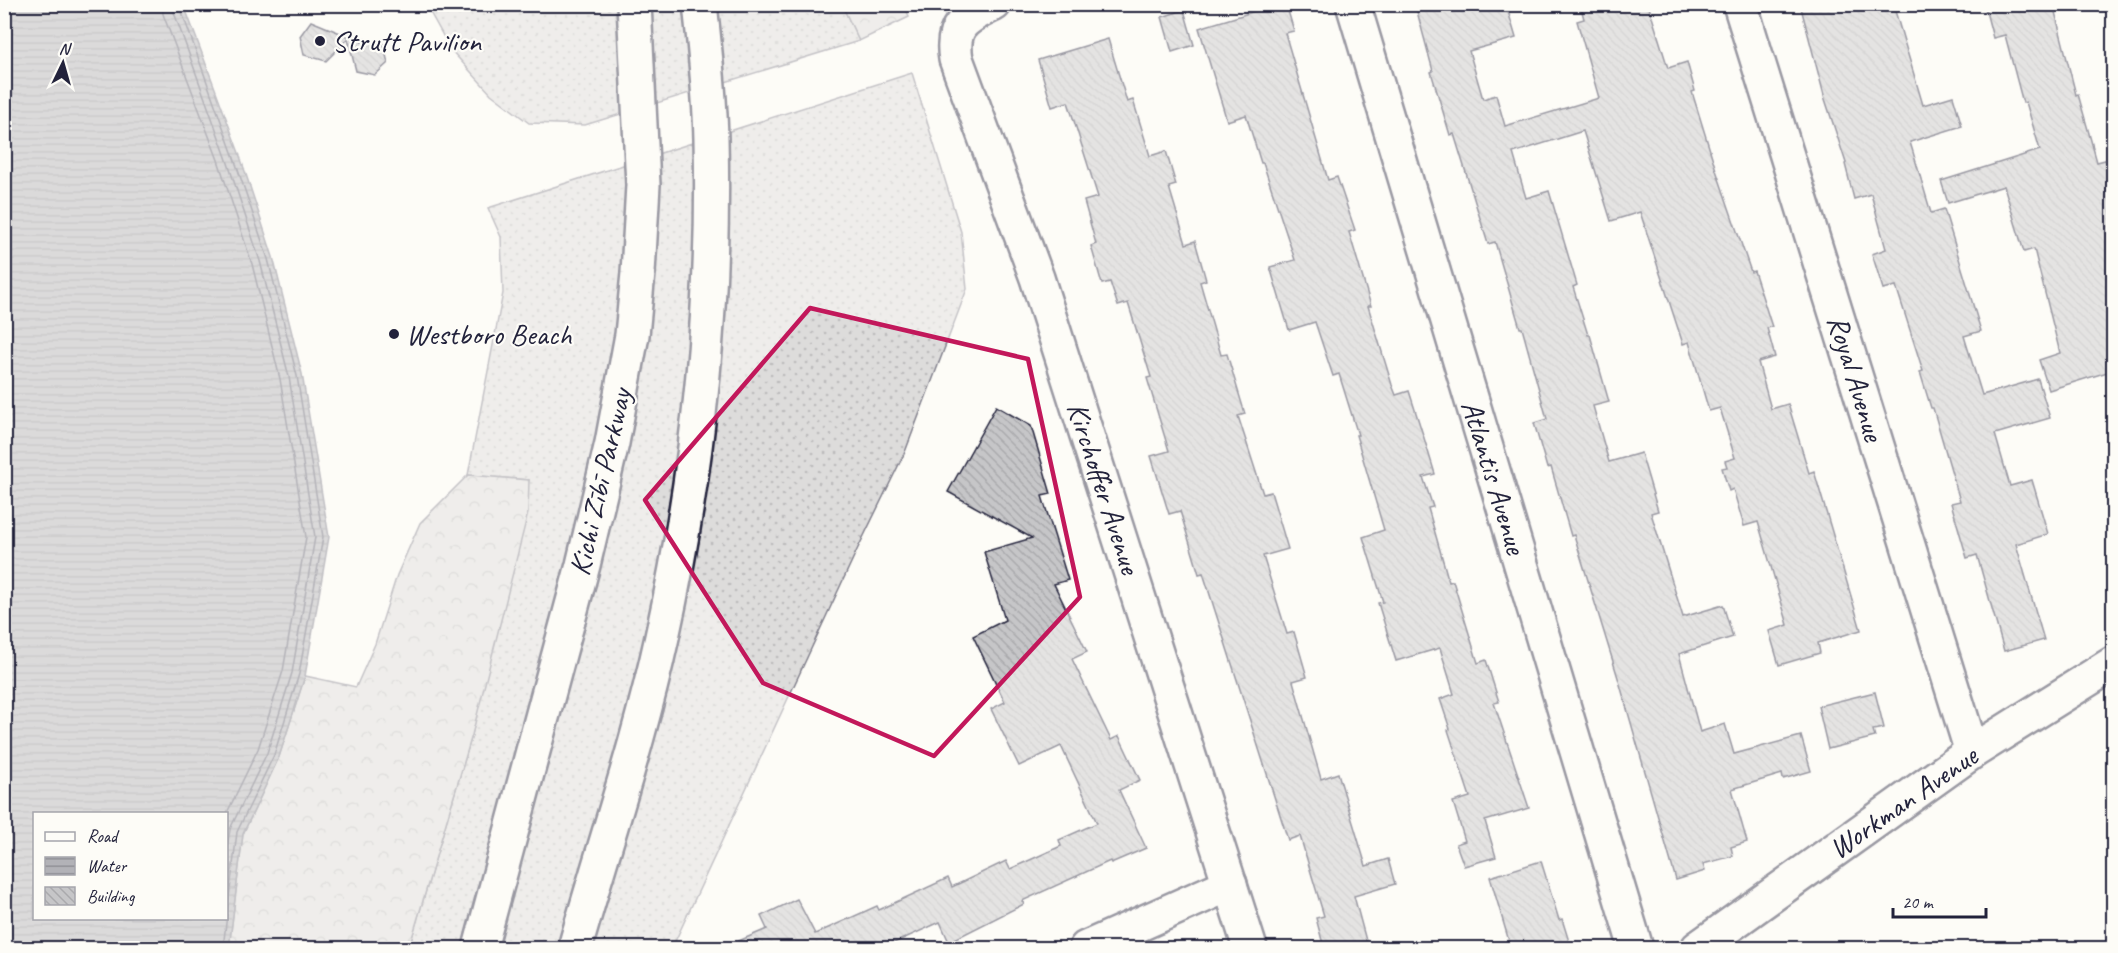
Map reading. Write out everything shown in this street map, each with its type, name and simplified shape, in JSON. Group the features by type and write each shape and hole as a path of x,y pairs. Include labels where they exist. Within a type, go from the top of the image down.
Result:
{"main road":[{"name":"Kichi Zībī Parkway","path":"480,948 583,565 618,411 632,335 642,197 634,4"},
{"path":"575,948 649,692 681,545 696,442 708,310 711,241 711,137 700,4"},
{"name":"Kirchoffer Avenue","path":"994,4 965,20 956,30 954,45 956,59 1041,288 1250,948"},
{"name":"Atlantis Avenue","path":"1353,4 1636,948"},
{"name":"Royal Avenue","path":"1740,4 1972,752"},
{"name":"Workman Avenue","path":"1698,948 1972,752 2114,663"},
{"path":"1086,948 1230,884"}],"highlighted area":[{"path":"810,308 1028,359 1080,597 934,756 763,683 645,500"}],"green space":[{"path":"426,5 842,5 859,41 585,125 529,123 491,94 451,50"},
{"path":"842,5 905,5 909,17 859,41"},
{"path":"912,73 961,232 967,289 905,452 672,948 409,948 472,735 529,480 468,475 503,293 501,237 488,208"},
{"path":"468,475 529,480 528,513 472,735 409,948 229,948 243,834 279,757 305,676 356,687 375,644 397,575 420,523"}],"water":[{"path":"5,4 184,5 239,153 273,257 302,374 329,537 305,676 279,757 243,834 229,948 5,948"}],"building":[{"path":"1279,4 1286,4 1294,31 1285,33 1328,180 1337,177 1355,230 1349,232 1392,385 1396,395 1409,391 1424,438 1435,474 1423,477 1433,507 1428,508 1449,582 1453,581 1478,663 1486,660 1499,702 1494,703 1529,808 1485,821 1496,857 1464,866 1456,844 1465,841 1453,802 1470,797 1440,699 1454,694 1440,648 1396,661 1378,603 1383,602 1363,537 1384,530 1356,435 1358,435 1339,374 1333,376 1315,322 1289,330 1270,267 1295,260 1246,115 1227,121 1199,28"},
{"path":"1415,4 1506,4 1516,38 1469,51 1483,99 1496,95 1505,126 1599,98 1577,21 1584,19 1580,4 1648,4 1668,68 1687,62 1695,91 1692,92 1716,170 1751,272 1754,271 1772,327 1767,328 1775,357 1758,362 1771,409 1788,404 1809,473 1814,471 1861,630 1818,643 1820,653 1779,665 1769,631 1788,625 1758,522 1744,526 1733,489 1729,491 1722,468 1727,467 1725,461 1735,458 1720,408 1709,411 1689,342 1683,344 1640,212 1611,221 1583,131 1513,153 1526,198 1549,191 1577,285 1573,287 1588,335 1590,335 1609,402 1593,406 1609,462 1641,453 1658,511 1651,513 1683,617 1723,605 1733,637 1679,654 1700,732 1725,724 1734,754 1801,736 1811,771 1783,779 1782,774 1732,789 1747,842 1731,847 1733,856 1703,864 1705,871 1676,880 1574,535 1571,536 1551,467 1547,468 1534,423 1547,419 1522,328 1520,328 1495,242 1488,244 1454,134 1450,135 1431,72 1433,71"},
{"path":"1800,4 1893,4 1923,105 1953,96 1962,126 1910,142 1931,213 1944,209 1981,331 1964,336 1982,395 2038,379 2050,418 1995,434 2010,486 2032,480 2048,534 2016,544 2044,640 2004,651 1977,555 1967,558 1951,503 1960,501 1920,372 1923,371 1896,286 1883,289 1872,254 1886,249 1871,194 1854,199 1846,163 1825,99"},
{"path":"1984,4 2053,4 2076,95 2078,94 2097,162 2109,159 2114,174 2114,370 2049,390 2039,360 2060,353 2034,249 2024,252 2004,186 1948,203 1941,181 2040,150 2026,102 2023,103 2005,35 1993,38"},
{"path":"1184,10 1194,45 1172,52 1162,17"},
{"name":"Strutt Pavilion","path":"311,21 362,42 364,39 383,43 388,63 375,75 356,71 348,39 326,61 304,55 300,36"},
{"path":"1108,39 1127,102 1133,100 1150,156 1166,151 1176,185 1169,187 1186,244 1195,241 1206,280 1200,282 1221,355 1227,354 1245,414 1238,416 1263,494 1271,492 1288,549 1263,556 1287,634 1294,632 1307,677 1293,681 1321,779 1338,773 1366,866 1388,859 1395,884 1354,896 1368,948 1324,948 1316,918 1324,916 1300,836 1288,840 1203,573 1199,574 1180,511 1169,514 1151,456 1169,451 1147,378 1151,377 1128,303 1118,306 1110,282 1102,284 1091,246 1096,244 1084,201 1098,197 1068,102 1052,107 1038,60"},
{"path":"996,406 1031,426 1051,494 1042,496 1068,580 1054,584 1087,652 1072,659 1111,740 1119,736 1140,780 1119,790 1146,848 1111,863 1110,861 1022,901 1024,904 949,942 940,922 883,948 722,948 767,929 761,916 797,899 815,934 877,906 879,910 948,878 952,887 1006,861 1010,869 1061,846 1059,840 1097,823 1061,746 1019,766 991,709 1005,702 973,636 1005,620 984,552 1032,538 948,492"},
{"path":"1875,692 1884,728 1873,730 1875,737 1828,749 1818,706"},
{"path":"1541,861 1559,920 1562,919 1571,948 1511,948 1490,877"}],"place":[{"name":"Strutt Pavilion","path":"320,41"},
{"name":"Westboro Beach","path":"394,334"}]}
